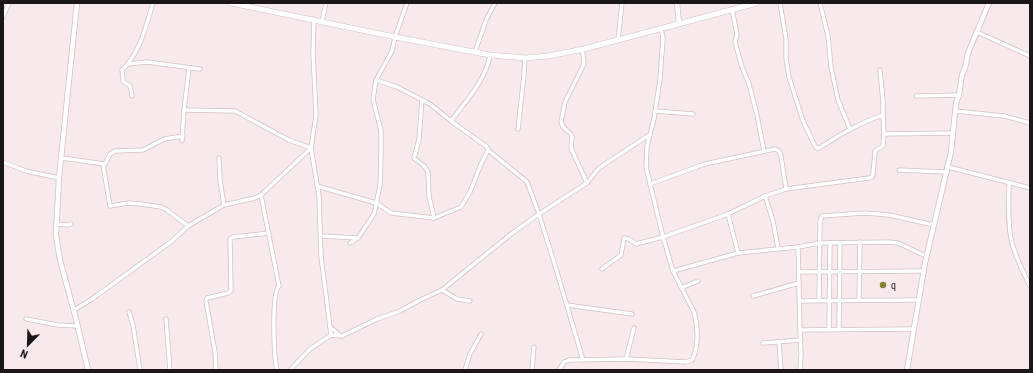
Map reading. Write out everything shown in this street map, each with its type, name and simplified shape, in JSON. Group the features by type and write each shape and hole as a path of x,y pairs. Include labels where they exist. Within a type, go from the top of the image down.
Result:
{"main road":[{"path":"77,3 59,178 56,224 57,246 60,260 74,310 88,370"},
{"path":"231,3 250,5 395,37 490,55 525,58 548,56 582,49 757,3"},
{"path":"677,3 679,24"},
{"path":"907,370 926,256 948,170 955,111 962,75 968,52 989,3"}],"street":[{"path":"3,17 9,3"},
{"path":"132,96 130,86 124,83 121,73 128,64 142,37 153,3"},
{"path":"322,21 326,3"},
{"path":"350,243 358,238 374,214 380,185 381,130 373,99 376,80 392,51 395,37 407,3"},
{"path":"475,52 486,20 495,3"},
{"path":"618,40 622,3"},
{"path":"780,3 786,39 786,58 789,77 803,121 814,146 819,148 870,118 883,115"},
{"path":"820,3 828,36 831,66 838,100 850,129"},
{"path":"732,9 737,35 735,42 742,67 749,84 764,150"},
{"path":"314,19 312,53 316,115 311,148 319,196 321,256 331,335"},
{"path":"559,370 564,362 570,360 626,359 686,362 692,360 694,356 698,329 694,312 673,271 663,237 646,166 647,146 655,111 662,58 663,38 661,28"},
{"path":"977,32 1030,56"},
{"path":"582,49 584,61 565,102 561,122 563,127 571,134 571,148 586,183"},
{"path":"451,121 477,86 489,63 490,55"},
{"path":"518,129 525,58"},
{"path":"128,64 147,62 200,69"},
{"path":"182,140 184,136 184,110 190,68"},
{"path":"602,269 621,255 624,238 629,239 636,244 663,237 728,214 765,196 786,189 872,177 875,151 883,146 884,134 880,70"},
{"path":"376,80 397,87 430,104 487,147 488,150 528,182 567,305 582,360"},
{"path":"916,96 959,95"},
{"path":"422,100 419,139 414,158 424,166 428,172 429,196 434,218"},
{"path":"184,110 235,111 289,140 311,148"},
{"path":"655,111 693,114"},
{"path":"955,111 1004,116 1030,123"},
{"path":"884,134 953,133"},
{"path":"290,370 310,349 331,335 342,336 377,319 400,311 442,290 511,234 586,183 598,168 649,135"},
{"path":"62,158 103,165 107,163 110,154 115,151 143,150 164,139 184,136"},
{"path":"74,310 92,299 172,241 188,226 224,205 255,198 261,195 311,148"},
{"path":"650,184 705,164 764,150 775,149 781,156 786,189"},
{"path":"317,186 376,204 391,213 434,218 461,207 470,192 488,150"},
{"path":"219,158 220,180 224,205"},
{"path":"3,162 26,172 59,178"},
{"path":"103,165 110,206 128,203 161,207 188,226"},
{"path":"899,170 948,170 1030,188"},
{"path":"1009,183 1008,210 1012,241 1018,261 1030,286"},
{"path":"261,195 279,286 276,289 274,314 278,370"},
{"path":"765,196 773,221 778,248"},
{"path":"820,300 820,221 822,216 865,213 889,215 934,225"},
{"path":"728,214 738,253"},
{"path":"56,224 71,224"},
{"path":"216,370 215,352 206,301 207,298 228,294 231,291 230,239 233,237 269,233"},
{"path":"321,236 358,238"},
{"path":"859,300 860,242"},
{"path":"673,271 738,253 798,247 820,243 898,243 926,256"},
{"path":"829,330 830,243"},
{"path":"839,329 840,243"},
{"path":"798,247 801,340 800,370"},
{"path":"798,272 923,271"},
{"path":"681,288 698,281"},
{"path":"753,296 799,283"},
{"path":"442,290 457,299 470,301"},
{"path":"799,301 919,300"},
{"path":"567,305 632,314"},
{"path":"129,312 133,325 140,370"},
{"path":"26,319 58,325 78,326"},
{"path":"166,319 170,370"},
{"path":"330,327 342,336"},
{"path":"626,359 634,328"},
{"path":"800,330 914,329"},
{"path":"465,370 470,354 481,334"},
{"path":"763,343 801,340"},
{"path":"779,342 781,370"},
{"path":"532,370 534,347"}],"place":[{"name":"q","path":"883,285"}]}
